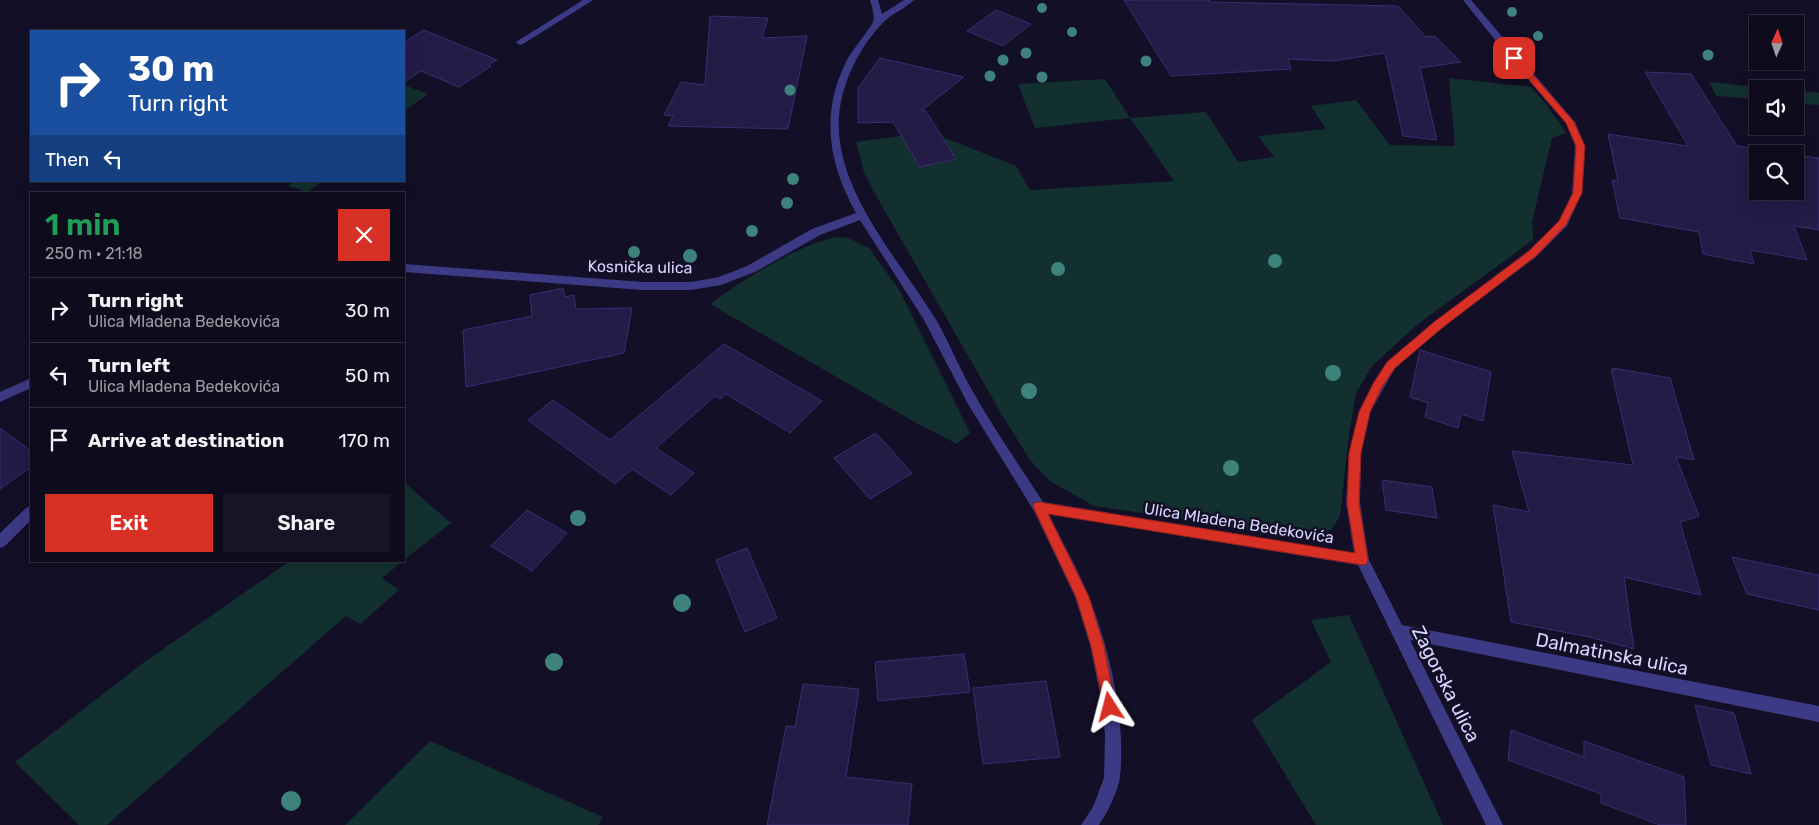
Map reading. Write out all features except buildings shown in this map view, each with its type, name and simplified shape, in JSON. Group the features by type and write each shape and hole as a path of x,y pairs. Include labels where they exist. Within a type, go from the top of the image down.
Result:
{"street":[{"path":"520,42 589,0"},
{"path":"874,0 878,12 877,22"},
{"path":"910,0 899,5 877,22 864,38 849,66 838,95 833,129 848,191 929,318 971,400 1039,507 1082,597 1098,646 1108,694 1113,734 1112,778 1100,812 1089,825"},
{"name":"Ulica Mladena Bedekovića","path":"1039,507 1362,560 1353,503 1355,453 1364,412 1378,385 1391,365 1438,325 1532,254 1563,223 1577,193 1580,146 1570,122 1514,58 1467,0"},
{"name":"Kosnička ulica","path":"405,268 643,286 691,286 721,281 752,269 816,232 862,215"},
{"path":"0,397 30,384"},
{"path":"0,542 30,513"},
{"name":"Zagorska ulica","path":"1362,560 1495,825"},
{"name":"Dalmatinska ulica","path":"1398,631 1819,714"}],"green space":[{"path":"1449,78 1531,87 1547,105 1566,133 1552,138 1532,222 1533,240 1418,324 1372,366 1356,393 1349,435 1340,516 1332,529 1315,539 1286,538 1212,523 1094,506 1050,481 1030,460 1002,415 878,199 864,172 856,142 930,132 1016,166 1030,190 1174,181 1130,118 1206,112 1238,162 1274,157 1258,136 1326,129 1311,106 1356,100 1390,145 1455,146"},
{"path":"1105,79 1130,118 1035,128 1018,84"},
{"path":"1709,82 1749,86 1749,98 1716,96"},
{"path":"405,85 428,94 405,110"},
{"path":"1804,91 1819,93 1819,105 1804,104"},
{"path":"293,182 321,182 308,192 288,186"},
{"path":"838,237 848,238 869,248 900,291 970,433 957,444 918,424 710,304 771,264 806,247"},
{"path":"405,483 451,523 405,559"},
{"path":"289,562 402,562 382,578 399,590 360,624 346,616 107,825 79,825 15,762 143,663"},
{"path":"1349,615 1443,825 1316,825 1252,720 1331,662 1311,620"},
{"path":"430,741 603,817 598,825 345,825"}],"route":[{"path":"1110,707 1098,646 1082,597 1039,507 1362,560 1353,503 1355,453 1364,412 1378,385 1391,365 1438,325 1532,254 1563,223 1577,193 1580,146 1570,122 1514,58"}]}
